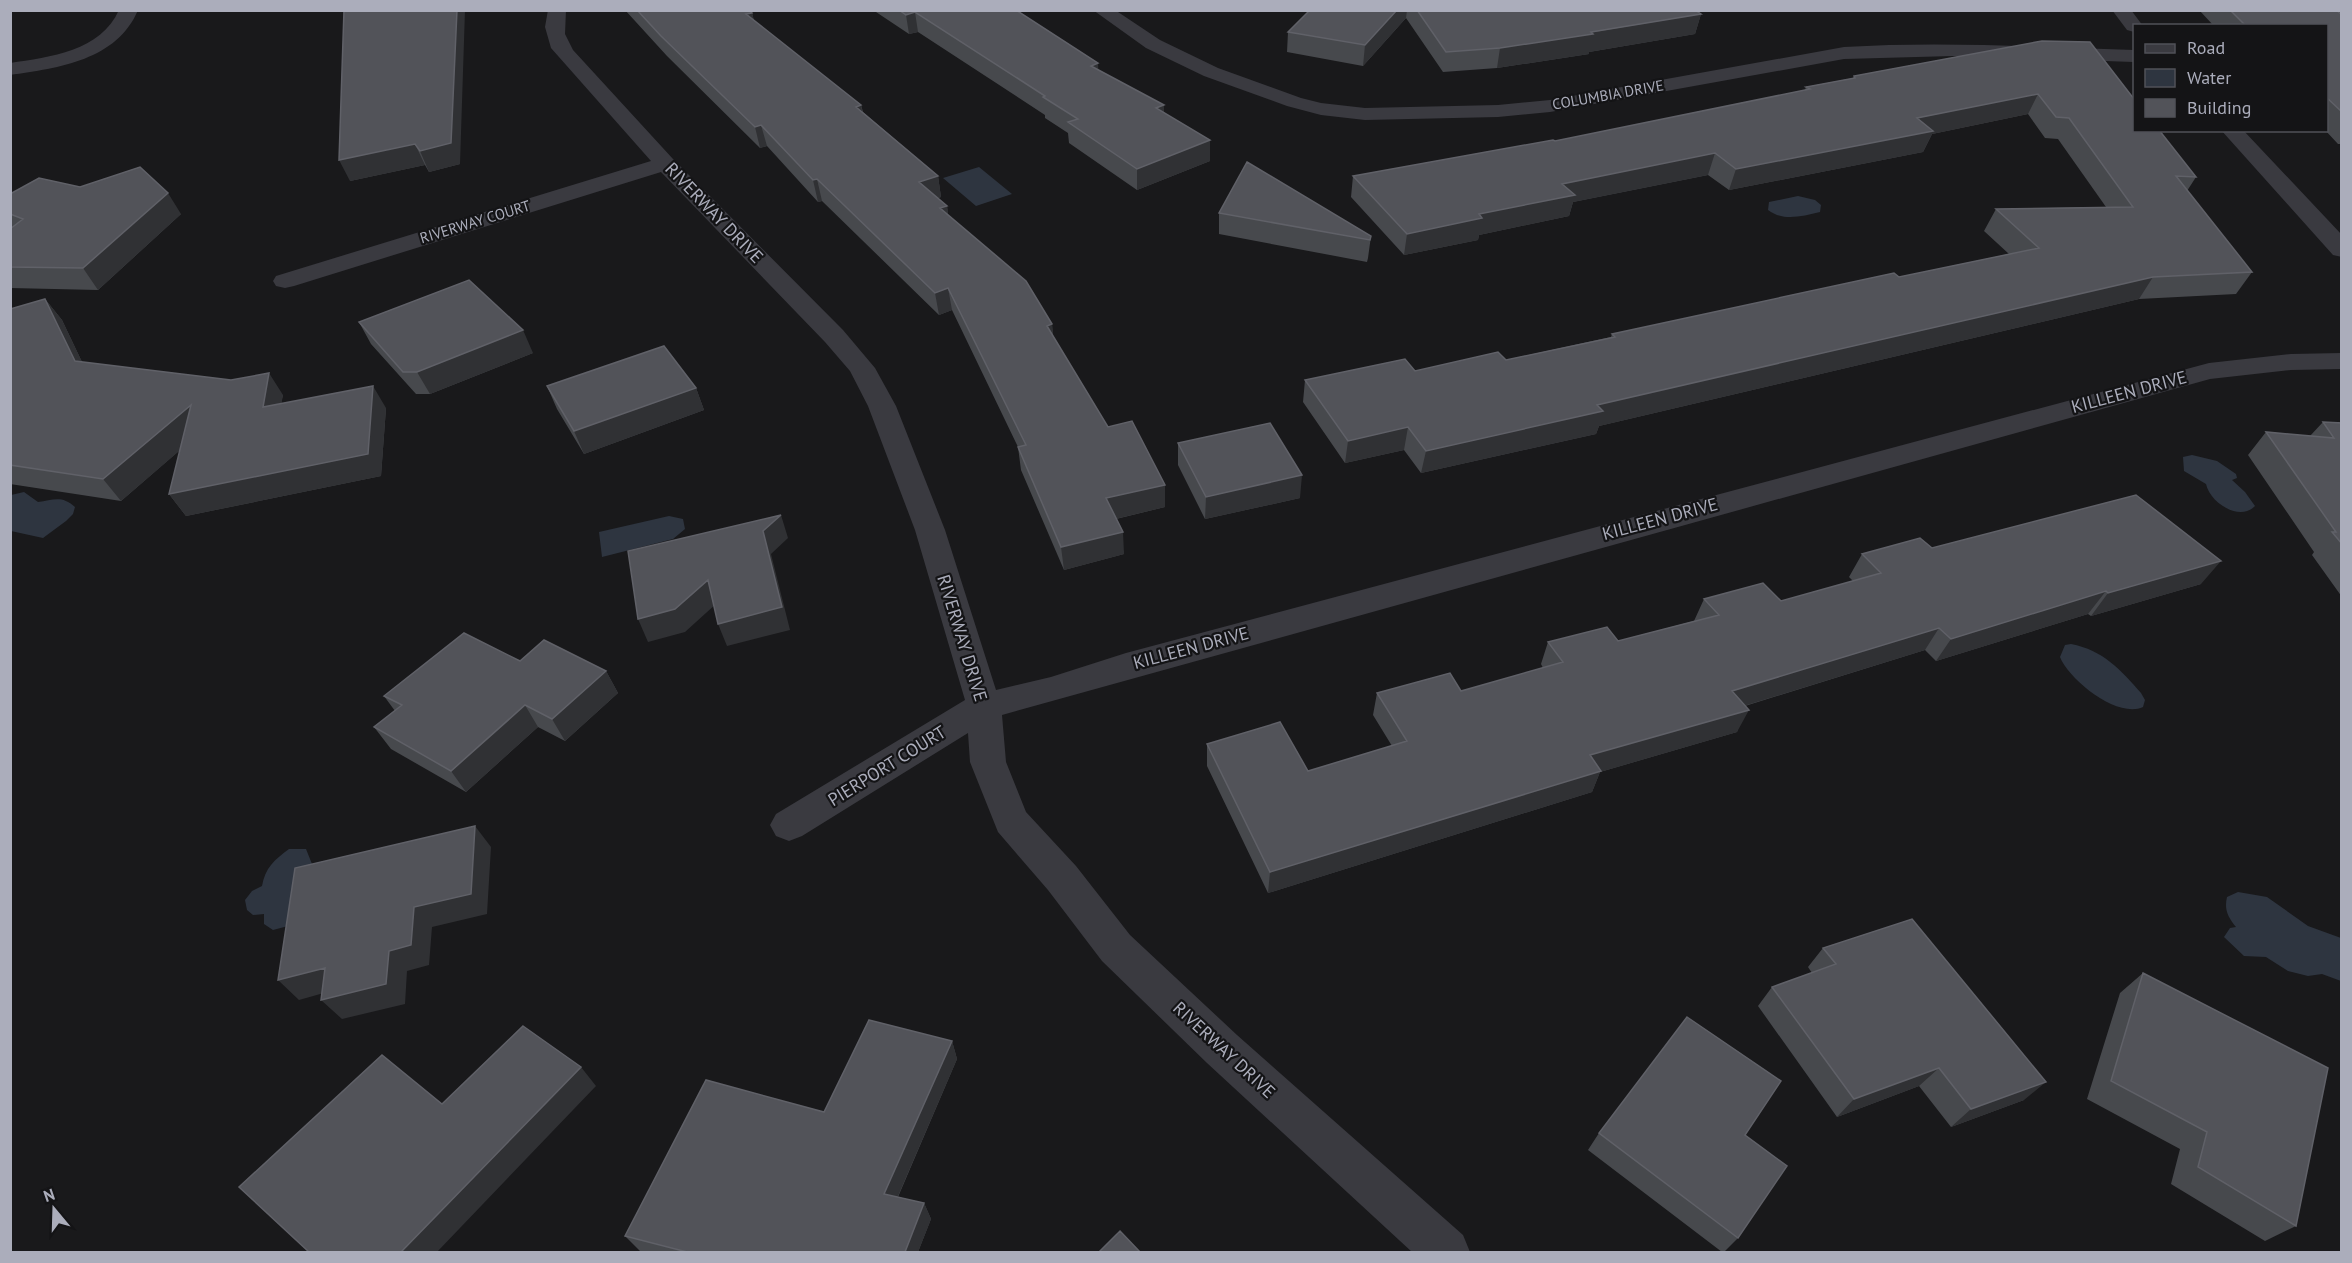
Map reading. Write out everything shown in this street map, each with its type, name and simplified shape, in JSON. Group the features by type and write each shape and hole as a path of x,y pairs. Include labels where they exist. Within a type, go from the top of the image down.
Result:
{"street":[{"path":"10,69 54,61 84,52 106,42 126,23 129,10"},
{"name":"RIVERWAY DRIVE","path":"557,10 556,38 562,52 578,66 665,164 834,336 862,368 882,406 930,530 984,706 988,762 1011,821 1062,878 1116,948 1221,1049 1446,1252"},
{"name":"COLUMBIA DRIVE","path":"1102,10 1153,44 1211,72 1294,102 1321,109 1365,114 1498,111 1550,105 1835,55 1888,50 1957,49 2133,56"},
{"path":"2121,10 2133,25"},
{"path":"2233,132 2342,250"},
{"name":"RIVERWAY COURT","path":"285,281 665,164"},
{"name":"KILLEEN DRIVE","path":"984,706 1051,690 1137,663 2209,371 2291,362 2342,361"},
{"name":"PIERPORT COURT","path":"789,825 984,706"}],"water":[{"path":"979,167 1012,194 976,206 943,178"},
{"path":"1798,196 1815,200 1821,205 1820,212 1787,217 1768,210 1769,202"},
{"path":"2192,455 2217,461 2236,474 2237,478 2232,480 2255,506 2242,512 2219,504 2206,484 2184,471 2183,457"},
{"path":"24,492 38,502 57,499 66,501 75,507 73,514 43,538 11,531 11,495"},
{"path":"669,516 683,519 685,529 673,539 602,557 599,532"},
{"path":"2071,644 2093,651 2111,662 2141,693 2145,700 2143,707 2133,709 2108,703 2084,686 2073,676 2060,657 2065,645"},
{"path":"289,849 306,849 312,864 323,867 288,926 273,930 264,924 264,914 253,915 247,910 245,900 252,891 262,886 265,874 271,865"},
{"path":"2238,892 2267,897 2308,926 2341,938 2341,981 2322,974 2308,976 2288,971 2266,957 2244,956 2224,937 2230,928 2236,927 2227,913 2227,897"}],"building":[{"path":"344,10 457,10 451,143 420,151 415,144 339,160"},
{"path":"637,10 750,10 752,13 746,14 861,105 856,107 938,176 919,182 947,206 940,208 1026,281 1052,324 1047,326 1108,427 1132,421 1165,485 1106,498 1123,532 1061,547 1018,447 1026,445 948,288 935,293 817,179 813,180 761,125 755,127"},
{"path":"899,10 1016,10 1098,63 1091,66 1164,105 1156,108 1210,140 1137,169 1068,122 1078,119 1043,97 1045,96 915,12 906,15"},
{"path":"1310,10 1397,10 1365,45 1288,32"},
{"path":"1417,10 1695,10 1701,14 1500,48 1446,52"},
{"path":"2230,10 2336,10 2342,15 2342,112 2328,99 2328,24 2244,24"},
{"path":"2042,41 2090,42 2133,98 2133,132 2161,132 2196,177 2176,176 2252,272 2153,277 1597,405 1603,411 1426,451 1408,427 1348,441 1305,380 1405,359 1415,371 1498,352 1506,360 1615,337 1612,334 1894,273 1899,277 2039,248 1996,209 2133,207 2069,118 2056,117 2038,94 1917,118 1933,131 1736,169 1715,153 1562,184 1575,195 1479,214 1482,218 1407,234 1353,176 1555,141 1810,89 1806,87 1855,78 1854,76"},
{"path":"1247,162 1371,236 1370,240 1219,213"},
{"path":"140,167 168,193 83,268 10,267 10,229 23,219 10,214 10,194 39,178 80,187"},
{"path":"469,280 523,330 417,372 403,372 359,322"},
{"path":"45,299 75,361 231,380 269,373 263,407 373,386 368,454 169,494 191,405 103,479 10,465 10,309"},
{"path":"664,346 696,388 574,431 547,386"},
{"path":"2323,422 2342,423 2342,544 2266,432 2334,438"},
{"path":"1270,423 1302,475 1206,497 1178,443"},
{"path":"2136,495 2221,561 2108,593 2106,591 1951,639 1939,628 1732,691 1749,710 1590,755 1601,771 1270,872 1207,744 1280,722 1308,771 1407,741 1377,693 1450,673 1461,691 1563,662 1548,642 1607,627 1618,641 1719,615 1704,599 1763,583 1781,601 1881,573 1862,554 1920,538 1932,548"},
{"path":"781,515 763,531 782,607 718,624 708,580 675,609 638,619 628,551"},
{"path":"464,633 520,661 544,640 606,671 552,719 525,705 451,771 374,727 402,705 384,696"},
{"path":"475,826 471,894 414,907 411,945 389,951 386,984 321,1000 325,968 278,980 295,868"},
{"path":"1912,919 2046,1082 1971,1109 1939,1068 1854,1099 1772,987 1836,964 1823,948"},
{"path":"2143,973 2328,1068 2296,1226 2198,1167 2207,1132 2111,1081"},
{"path":"1687,1017 1781,1081 1745,1135 1787,1166 1738,1238 1599,1133"},
{"path":"869,1020 952,1041 884,1194 924,1203 905,1252 687,1252 625,1236 706,1080 824,1112"},
{"path":"523,1026 581,1067 401,1252 309,1252 239,1187 382,1055 442,1104"},
{"path":"1120,1231 1140,1252 1099,1252"}]}
